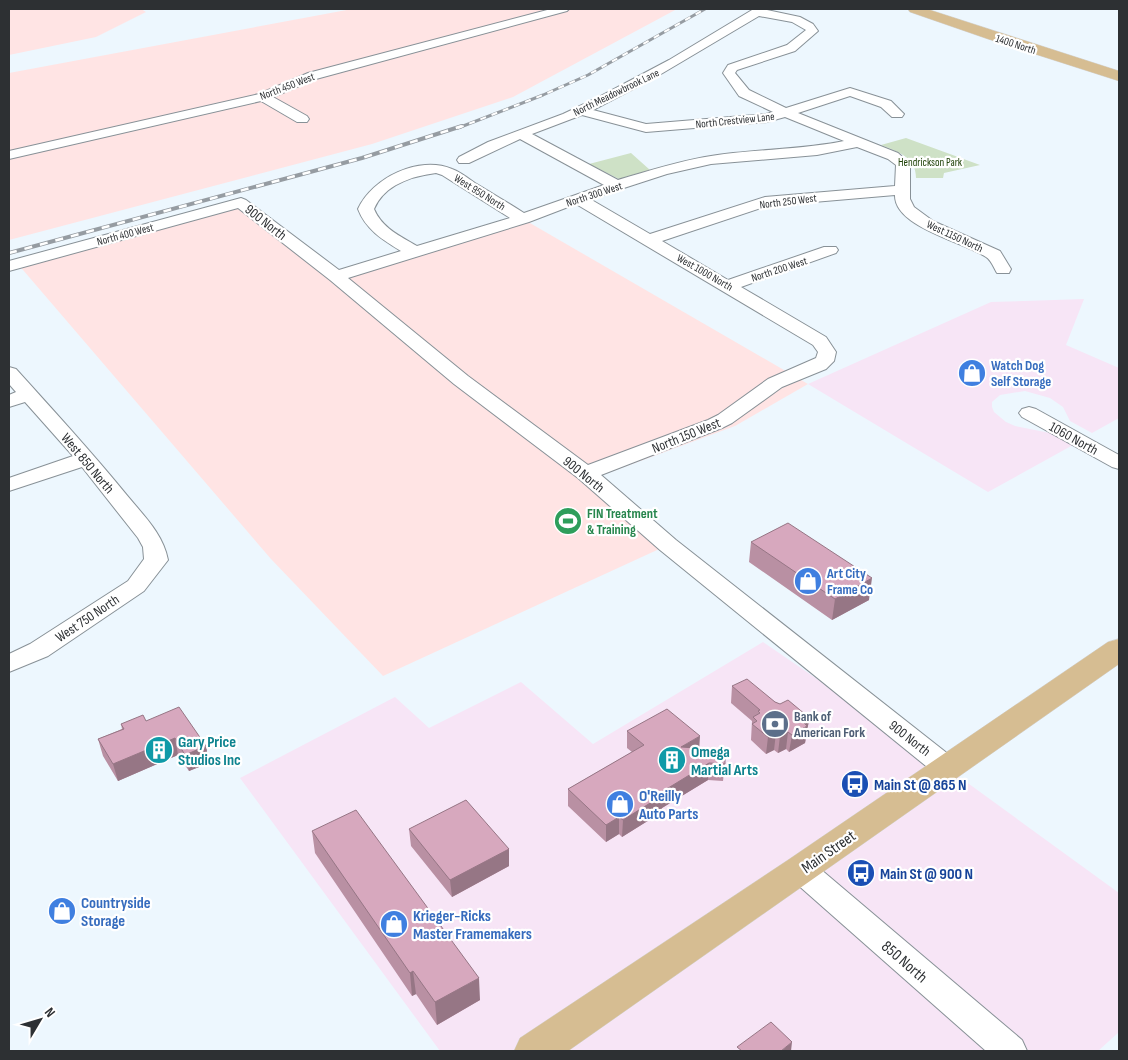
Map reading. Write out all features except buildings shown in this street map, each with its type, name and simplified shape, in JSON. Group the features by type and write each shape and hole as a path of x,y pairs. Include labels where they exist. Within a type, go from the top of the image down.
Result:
{"main road":[{"name":"1400 North","path":"915,9 1119,76"},
{"name":"Main Street","path":"535,1051 801,870 1119,649"}],"street":[{"name":"North 450 West","path":"9,156 263,96 312,76 562,9"},
{"path":"759,10 783,16 811,28 812,31 810,35 791,48 740,65 730,71 744,93 758,101 859,142"},
{"name":"North Meadowbrook Lane","path":"464,160 481,149 581,110 643,81 759,10"},
{"name":"North Crestview Lane","path":"581,110 646,128 767,118 789,113 850,92 886,104 897,114"},
{"path":"263,96 302,119"},
{"path":"521,134 618,186"},
{"name":"North 300 West","path":"336,276 523,219 577,198 663,171 711,160 817,151 859,142"},
{"name":"West 1150 North","path":"859,142 892,156 903,164 902,199 908,210 927,224 994,254 1003,269"},
{"name":"West 950 North","path":"415,252 377,228 371,222 366,209 370,200 399,176 417,171 436,169 447,172 523,219"},
{"name":"North 250 West","path":"649,240 765,202 903,190"},
{"name":"West 1000 North","path":"577,198 820,341 827,352"},
{"name":"North 400 West","path":"9,266 241,202"},
{"name":"900 North","path":"241,202 336,276 460,380 586,474 668,545 947,768"},
{"name":"North 200 West","path":"727,286 830,250"},
{"name":"North 150 West","path":"586,474 725,419 775,383 819,365 825,361 827,352"},
{"name":"West 850 North","path":"9,373 18,398 86,458 148,536 154,547 156,560"},
{"name":"1060 North","path":"1029,413 1119,464"},
{"path":"9,484 86,458"},
{"name":"West 750 North","path":"9,664 39,650 136,586 156,560"},
{"name":"850 North","path":"801,870 1010,1051"}],"shaded area":[{"path":"9,9 141,9 146,12 96,37 9,55"},
{"path":"352,9 677,9 513,97 372,144 9,240 9,73"},
{"path":"241,203 337,276 523,219 808,384 735,426 600,476 668,545 383,676 271,559 17,263"},
{"path":"1084,299 1066,345 1119,368 1119,418 1092,433 1070,421 1063,407 1050,398 1025,391 1000,395 992,402 992,407 994,412 1006,422 1015,426 1050,433 1073,445 988,492 808,384 991,302"},
{"path":"763,642 947,768 1119,893 1119,1032 1098,1051 440,1051 240,778 395,697 429,728 521,682 593,744"}],"green space":[{"name":"Hendrickson Park","path":"906,138 980,165 944,173 943,178 916,178 913,165 905,156 881,145"},
{"path":"631,153 650,170 619,179 589,164"}],"railway":[{"path":"458,128 543,95 588,75 705,9"},
{"path":"9,253 362,158 462,126"}],"place":[{"name":"Watch Dog Self Storage","path":"972,373"},
{"name":"FIN Treatment & Training","path":"568,521"},
{"name":"Art City Frame Co","path":"808,581"},
{"name":"Bank of American Fork","path":"775,724"},
{"name":"Gary Price Studios Inc","path":"159,750"},
{"name":"Omega Martial Arts","path":"672,760"},
{"name":"Main St @ 865 N","path":"855,784"},
{"name":"O'Reilly Auto Parts","path":"620,804"},
{"name":"Main St @ 900 N","path":"861,873"},
{"name":"Countryside Storage","path":"62,911"},
{"name":"Krieger-Ricks Master Framemakers","path":"394,924"}]}
